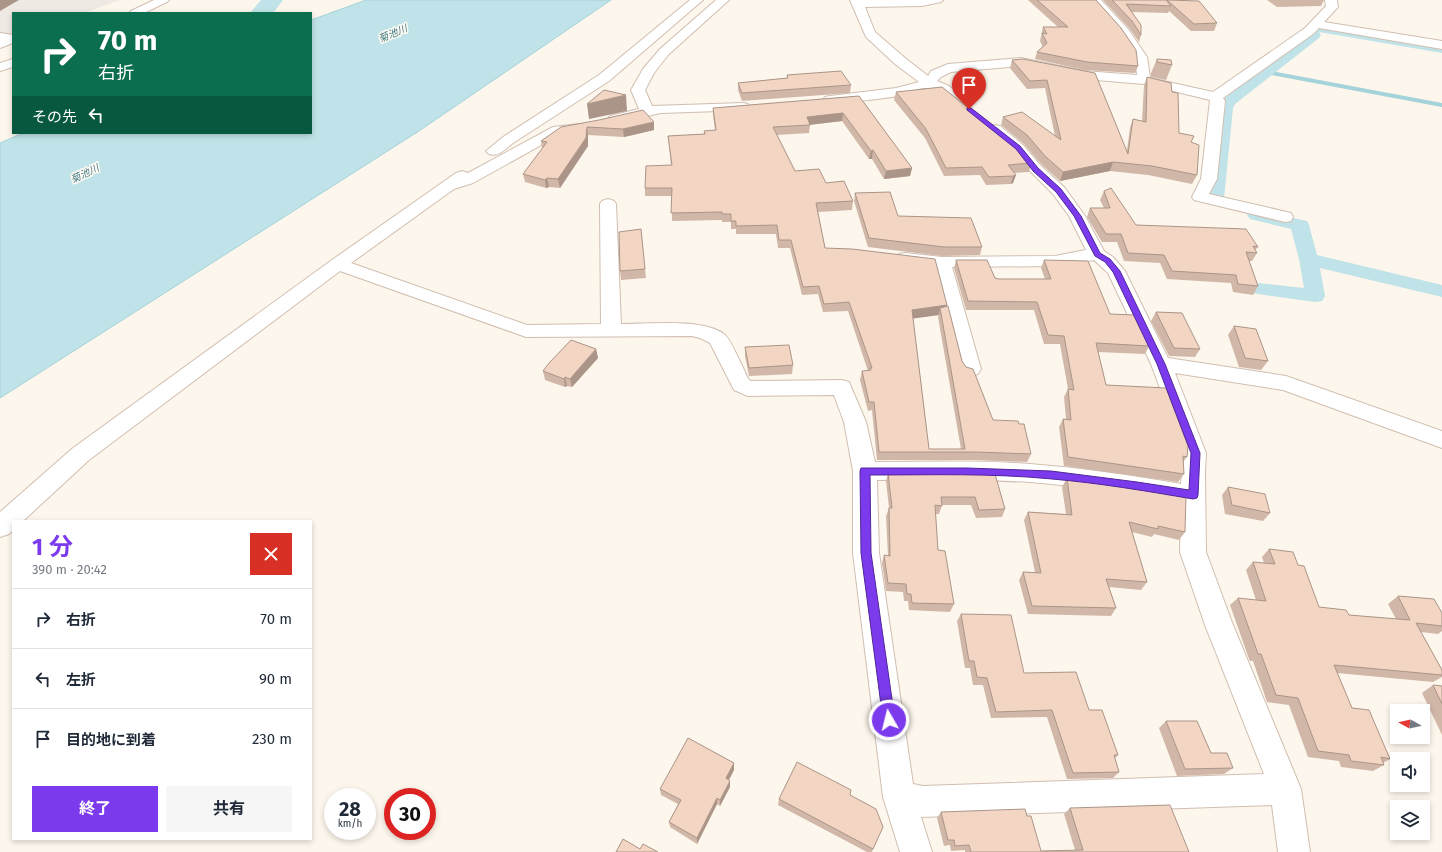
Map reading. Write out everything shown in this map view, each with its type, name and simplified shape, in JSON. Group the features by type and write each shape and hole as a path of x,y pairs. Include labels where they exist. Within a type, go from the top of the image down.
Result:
{"street":[{"path":"137,12 163,0"},
{"path":"0,528 81,454 338,264 450,185 508,140 604,78 697,0"},
{"path":"647,111 638,90 648,72 664,52 723,0"},
{"path":"937,0 922,3 857,2 870,34 900,61 929,83 944,90 1018,148 1036,169 1059,190 1078,216 1097,254 1107,261 1116,271 1161,364 1195,453 1193,552 1216,619 1285,789 1294,852"},
{"path":"1095,0 1124,32 1141,57 1144,80"},
{"path":"1215,97 1309,31 1332,7 1331,0"},
{"path":"1316,24 1442,45"},
{"path":"0,38 12,38 11,40 0,44"},
{"path":"819,101 896,92 929,83 936,74 948,68 1021,62 1084,75 1144,80 1215,97 1218,100 1210,172 1200,197 1284,217"},
{"path":"0,67 12,63"},
{"path":"450,185 467,180 558,130 597,124 647,111 755,106"},
{"path":"608,204 611,330"},
{"path":"888,256 942,262 1055,261 1097,254"},
{"path":"942,262 971,370"},
{"path":"338,264 526,330 692,330 706,333 718,339 741,385 748,389 842,387 855,422 865,471 866,553 899,797 916,852"},
{"path":"1161,364 1286,383 1442,440"},
{"path":"865,471 967,471 1051,475 1193,495"},
{"path":"899,797 923,802 1285,789"}],"shaded area":[{"path":"0,0 120,0 87,12 12,12 12,35 0,35"}],"water":[{"name":"菊池川","path":"366,0 611,0 419,131 0,398 0,143 21,134 312,134 312,20"}],"building":[{"path":"1037,0 1096,0 1121,28 1136,50 1138,66 1087,62 1037,52 1047,43 1042,33 1047,34 1043,27 1068,27"},
{"path":"1112,0 1166,0 1171,6 1126,4 1141,25 1141,35 1132,21"},
{"path":"1167,0 1199,1 1217,23 1194,24"},
{"path":"1023,59 1095,73 1128,154 1133,119 1146,122 1147,77 1171,83 1172,92 1178,93 1179,133 1194,136 1191,142 1199,145 1197,175 1152,166 1113,162 1063,172 1045,156 1027,135 1003,117 1022,112 1061,140 1047,80 1030,81 1012,60"},
{"path":"1157,59 1171,60 1172,65 1157,62"},
{"path":"841,71 851,85 742,93 738,83 788,78 787,75"},
{"path":"942,87 1014,144 1031,163 1008,165 1016,175 1013,176 989,177 982,167 946,168 926,129 896,92"},
{"path":"604,90 626,95 587,104"},
{"path":"859,96 912,168 886,171 873,150 871,151 843,113 807,117 810,125 773,127 795,171 819,169 826,183 844,181 853,201 816,203 825,248 852,249 935,259 947,305 912,310 929,449 965,449 940,308 948,306 962,361 966,367 973,369 993,420 1018,421 1019,424 1024,424 1031,454 975,452 879,452 874,402 869,402 862,371 871,370 870,368 872,368 849,302 824,304 819,286 803,287 791,240 779,240 777,225 736,226 736,221 731,221 731,214 722,214 722,212 671,213 672,188 645,188 646,166 672,165 668,136 705,134 704,131 716,130 713,108"},
{"path":"643,110 654,122 623,129 587,127 586,138 558,179 547,178 545,180 523,174 547,142 541,141 561,127"},
{"path":"1111,188 1136,225 1246,229 1258,247 1253,246 1257,253 1246,252 1258,286 1238,284 1236,275 1172,271 1164,255 1128,253 1121,234 1106,234 1090,208 1110,208 1104,191"},
{"path":"890,192 898,216 971,218 982,247 944,247 869,238 855,193"},
{"path":"641,229 645,269 620,271 619,232"},
{"path":"956,260 987,260 995,278 998,279 1051,279 1044,260 1088,261 1110,314 1135,315 1149,346 1096,343 1106,385 1166,388 1188,446 1187,457 1183,456 1184,474 1068,457 1063,419 1071,420 1068,389 1074,390 1064,336 1048,335 1037,302 968,301"},
{"path":"1156,312 1182,313 1200,349 1174,348"},
{"path":"1234,326 1256,329 1268,361 1245,358"},
{"path":"571,340 596,349 570,379 565,377 564,379 543,371 549,363"},
{"path":"789,345 793,365 749,368 745,347"},
{"path":"888,473 995,474 1005,509 979,510 975,497 941,497 942,506 935,505 938,550 945,551 954,604 912,603 911,594 907,594 906,584 888,583 884,555 890,556 889,508 892,508"},
{"path":"1067,478 1186,495 1185,532 1158,526 1158,529 1129,522 1147,582 1106,579 1116,608 1032,606 1023,572 1041,573 1028,512 1072,515"},
{"path":"1228,487 1265,494 1270,513 1232,505"},
{"path":"1269,549 1293,552 1298,565 1304,566 1319,607 1346,610 1349,615 1410,620 1398,596 1434,599 1442,613 1442,626 1416,623 1442,670 1442,675 1334,665 1352,708 1369,710 1390,759 1381,757 1384,765 1351,761 1349,755 1318,751 1298,698 1276,695 1261,654 1258,654 1238,598 1266,601 1253,562 1275,564"},
{"path":"961,614 1011,615 1024,673 1076,672 1089,710 1102,710 1118,755 1114,755 1119,772 1073,773 1052,710 996,712 987,678 977,677 974,661 969,661"},
{"path":"1433,685 1442,686 1442,704"},
{"path":"1166,721 1197,721 1211,753 1227,753 1233,768 1185,769"},
{"path":"688,738 734,763 726,778 730,781 720,800 717,798 697,838 669,822 681,800 660,789"},
{"path":"797,762 851,790 850,795 876,809 883,827 873,849 779,799"},
{"path":"1170,805 1189,852 971,852 969,845 955,846 954,840 948,840 941,812 1025,809 1027,816 1031,816 1041,851 1083,850 1070,808"},
{"path":"623,839 640,849 643,844 658,852 616,852"}],"waterway":[{"path":"262,12 273,0"},
{"path":"1321,29 1442,49"},
{"path":"1215,199 1225,108 1229,101 1314,35"},
{"path":"1266,72 1442,105"},
{"path":"1256,215 1300,225 1304,245 1309,259"},
{"path":"1258,289 1315,296 1309,259"},
{"path":"1309,259 1442,291"}],"route":[{"path":"889,720 866,553 865,471 967,471 1051,475 1193,495 1195,453 1161,364 1116,271 1107,261 1097,254 1078,216 1059,190 1036,169 1018,148 969,109"}]}
